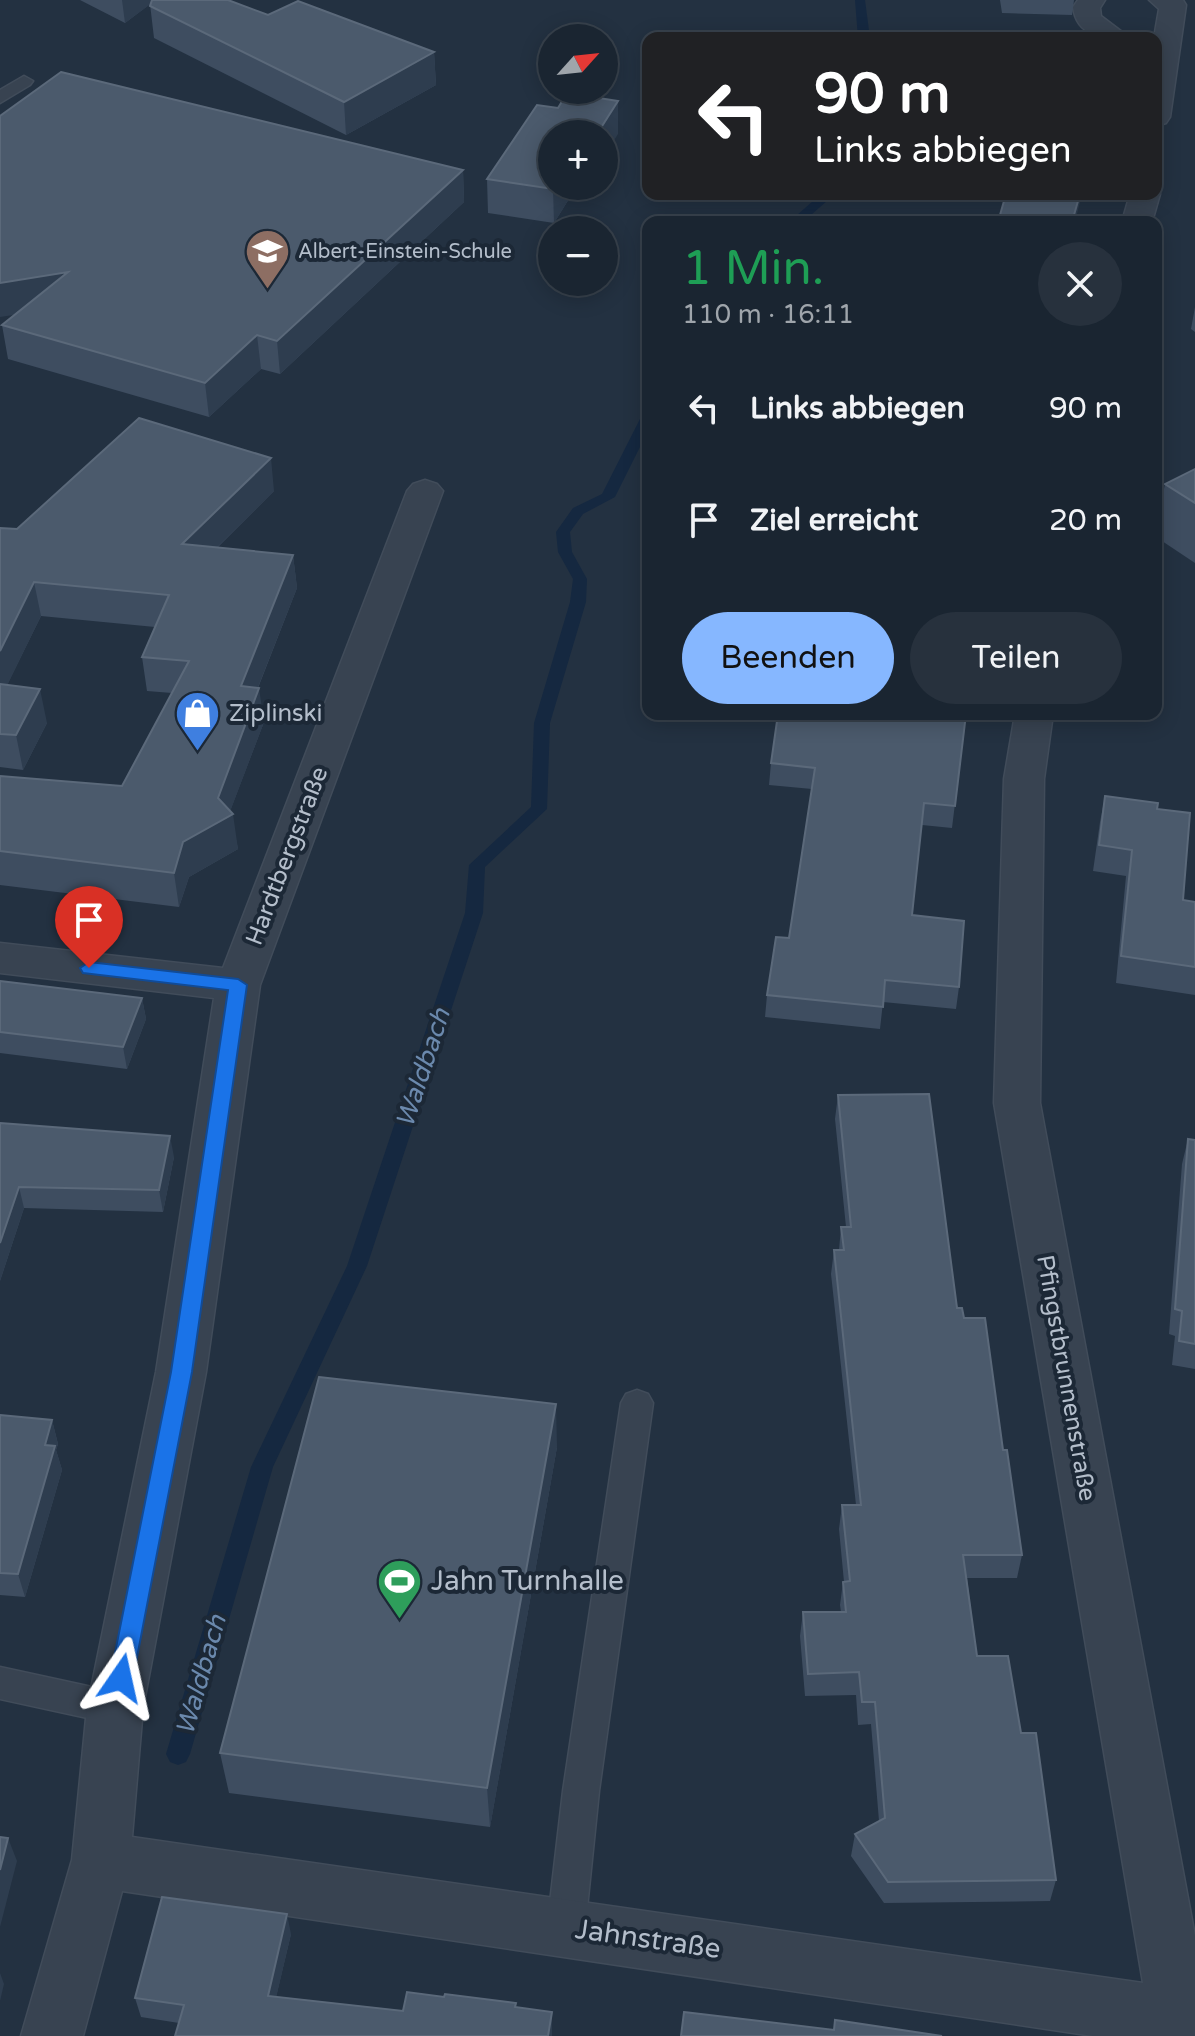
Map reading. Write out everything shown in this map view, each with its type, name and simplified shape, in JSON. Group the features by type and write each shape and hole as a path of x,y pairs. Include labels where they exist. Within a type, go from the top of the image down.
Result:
{"street":[{"path":"1092,0 1086,7 1088,19 1107,32"},
{"path":"1162,41 1169,2"},
{"name":"Hardtbergstraße","path":"52,2036 101,1860 115,1708 181,1372 238,985 425,491"},
{"name":"Pfingstbrunnenstraße","path":"1033,720 1024,779 1017,1103 1186,2025"},
{"path":"0,958 238,985"},
{"name":"Jahnstraße","path":"101,1860 566,1928 1186,2025"}],"lane":[{"path":"0,98 24,81"},
{"path":"566,1928 581,1791 637,1403"},
{"path":"0,1683 115,1708"}],"building":[{"path":"152,0 228,0 268,15 298,1 434,52 344,102 150,6"},
{"path":"61,72 463,170 277,341 257,335 205,383 2,325 68,272 0,283 0,116"},
{"path":"560,104 616,104 606,120 538,120 538,187 487,179 537,105 558,108"},
{"path":"1004,200 1078,200 1074,216 1000,216"},
{"path":"139,418 271,458 182,544 293,555 241,686 259,688 218,798 233,814 183,842 174,873 0,851 0,776 122,786 189,661 142,657 169,595 34,582 0,651 0,528 17,529"},
{"path":"1195,469 1195,503 1165,484"},
{"path":"0,684 40,689 16,735 0,734"},
{"path":"777,720 965,720 955,806 924,803 912,915 964,921 959,987 885,980 883,1007 767,995 776,937 789,938 815,768 771,763"},
{"path":"1105,796 1158,803 1157,809 1190,813 1183,900 1195,902 1195,967 1121,956 1132,850 1099,845"},
{"path":"0,981 142,998 123,1047 0,1032"},
{"path":"929,1094 957,1308 962,1308 964,1318 985,1318 1003,1450 1007,1450 1022,1555 963,1555 977,1656 1008,1656 1021,1733 1036,1733 1056,1880 888,1882 855,1834 885,1818 875,1702 862,1702 859,1672 808,1674 803,1612 846,1612 843,1582 850,1581 842,1505 861,1505 834,1250 844,1250 841,1227 851,1227 838,1095"},
{"path":"0,1123 170,1136 159,1190 19,1187 0,1243"},
{"path":"1188,1139 1195,1140 1195,1344 1179,1341 1182,1311 1175,1309"},
{"name":"Jahn Turnhalle","path":"319,1377 556,1404 487,1788 220,1753"},
{"path":"0,1415 52,1420 45,1445 55,1446 18,1574 0,1573"},
{"path":"0,1837 8,1838 0,1870"},
{"path":"162,1897 287,1914 268,1996 403,2011 407,1992 516,2003 515,2007 552,2012 548,2036 175,2036 184,2005 135,1998"},
{"path":"684,2012 834,2030 835,2020 942,2036 681,2036"}],"waterway":[{"name":"Waldbach","path":"860,0 863,32"},
{"name":"Waldbach","path":"802,216 822,200"},
{"name":"Waldbach","path":"178,1754 262,1467 357,1266 474,913 477,865 539,809 542,723 578,602 580,579 565,552 563,532 578,511 608,497 642,429"}],"place":[{"name":"Albert-Einstein-Schule","path":"267,291"},
{"name":"Ziplinski","path":"198,752"},
{"name":"Jahn Turnhalle","path":"400,1620"}],"route":[{"path":"89,968 238,985 181,1372 121,1678"}]}
